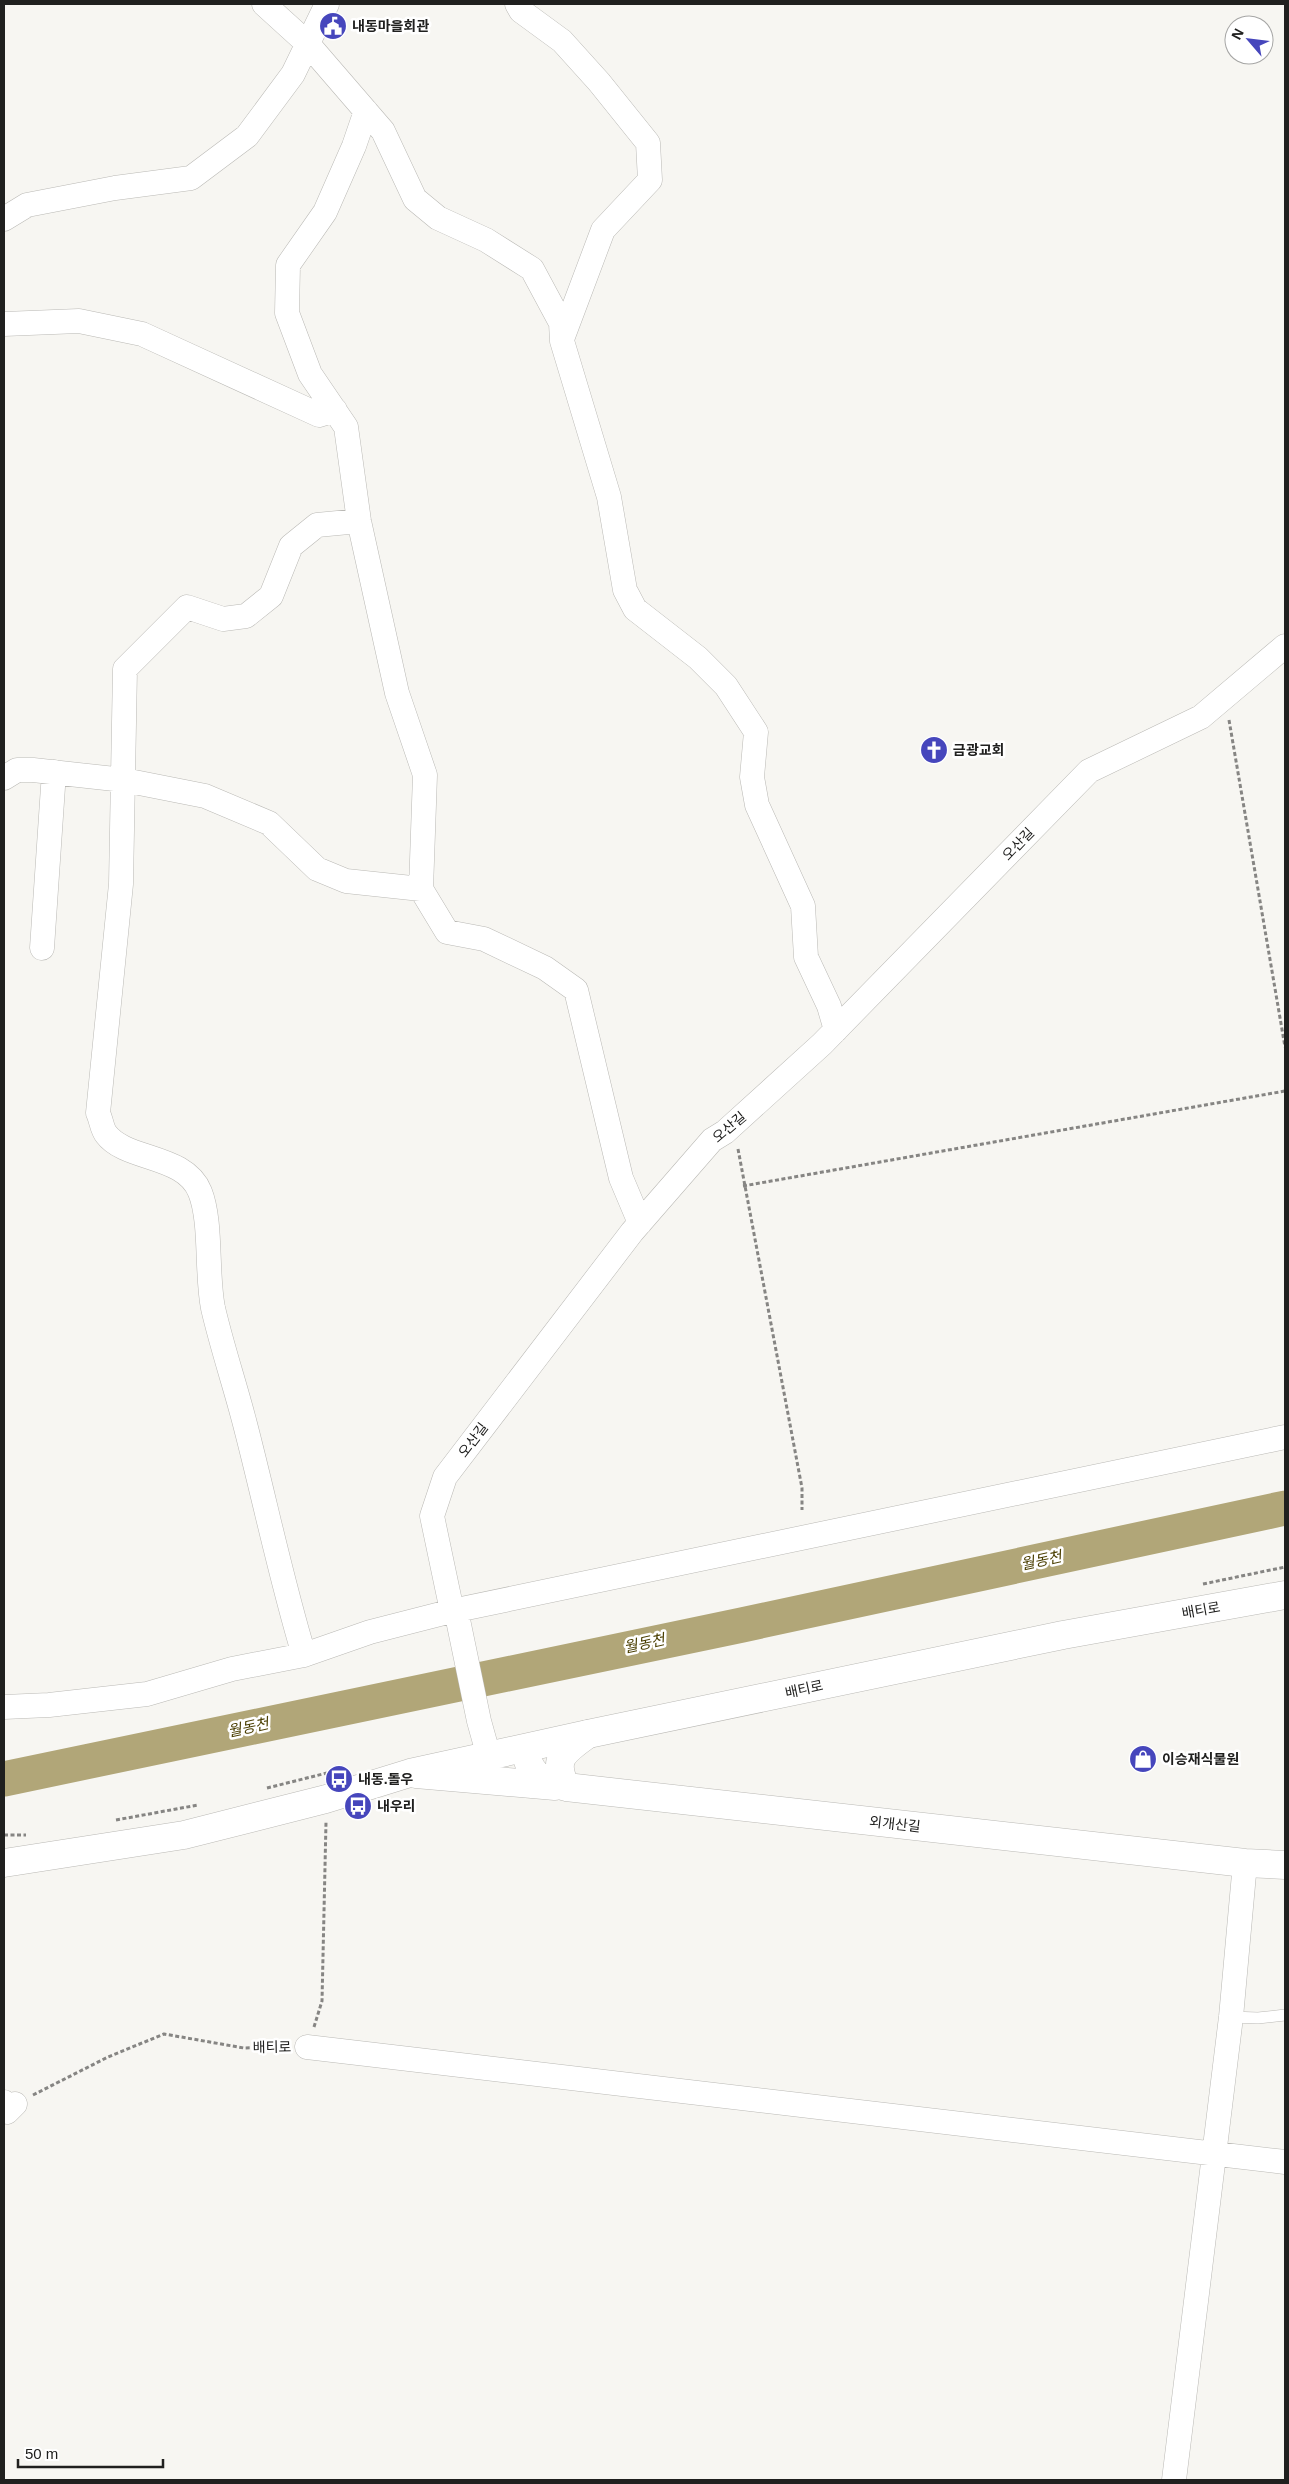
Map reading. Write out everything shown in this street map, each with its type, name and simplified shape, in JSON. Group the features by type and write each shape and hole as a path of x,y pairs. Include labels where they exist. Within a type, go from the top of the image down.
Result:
{"main road":[{"name":"배티로","path":"4,1863 184,1834 326,1799 410,1773 588,1734 1063,1635 1285,1595"},
{"path":"566,1787 559,1773 561,1758 588,1734"},
{"name":"외개산길","path":"525,1749 530,1768 540,1779 566,1787 1245,1863 1285,1865"},
{"path":"410,1773 566,1787"}],"street":[{"path":"264,4 308,44 383,131 415,199 438,218 486,240 532,269 562,323 562,341 609,497 625,590 634,610 698,658 726,686 756,732 752,777 758,805 803,906 806,957 829,1006 836,1030"},
{"path":"4,219 27,205 115,188 192,178 247,136 293,74 327,4"},
{"path":"517,4 521,10 562,41 599,82 648,143 650,180 603,230 562,341"},
{"path":"366,111 354,146 325,212 288,265 287,313 310,374 346,427 359,521 397,693 425,775 421,888 448,932 484,939 545,968 576,990 621,1178 640,1223"},
{"path":"4,324 79,321 142,334 319,415 335,410"},
{"path":"304,1655 288,1602 245,1424 218,1330 212,1299 205,1204 199,1189 184,1171 118,1144 106,1134 98,1113 122,884 125,669 187,606 223,619 246,616 271,596 291,546 317,525 359,521"},
{"name":"오산길","path":"488,1757 432,1516 445,1477 640,1223 712,1140 725,1132 836,1030 1089,772 1201,718 1285,646"},
{"path":"4,778 16,770 54,772 124,780 206,796 269,823 317,869 346,881 421,888"},
{"path":"42,948 54,772"},
{"path":"4,1707 49,1705 147,1694 232,1669 304,1655 370,1632 454,1613 1285,1437"},
{"path":"1174,2480 1231,2017 1245,1863"},
{"path":"307,2047 1285,2162"}],"lane":[{"path":"1231,2017 1258,2018 1285,2015"}],"path":[{"path":"1221,700 1230,722 1285,1047"},
{"path":"743,1186 1285,1091"},
{"path":"725,1132 737,1145 743,1186 802,1488 802,1510"},
{"name":"배티로","path":"7,2108 108,2057 164,2034 244,2048 307,2047 322,2000 326,1799"}],"waterway":[{"name":"월동천","path":"4,1779 742,1625 1285,1508"}],"place":[{"name":"내동마을회관","path":"333,26"},
{"name":"금광교회","path":"934,750"},
{"name":"이승재식물원","path":"1143,1759"},
{"name":"내동.돌우","path":"339,1779"},
{"name":"내우리","path":"358,1806"}]}
